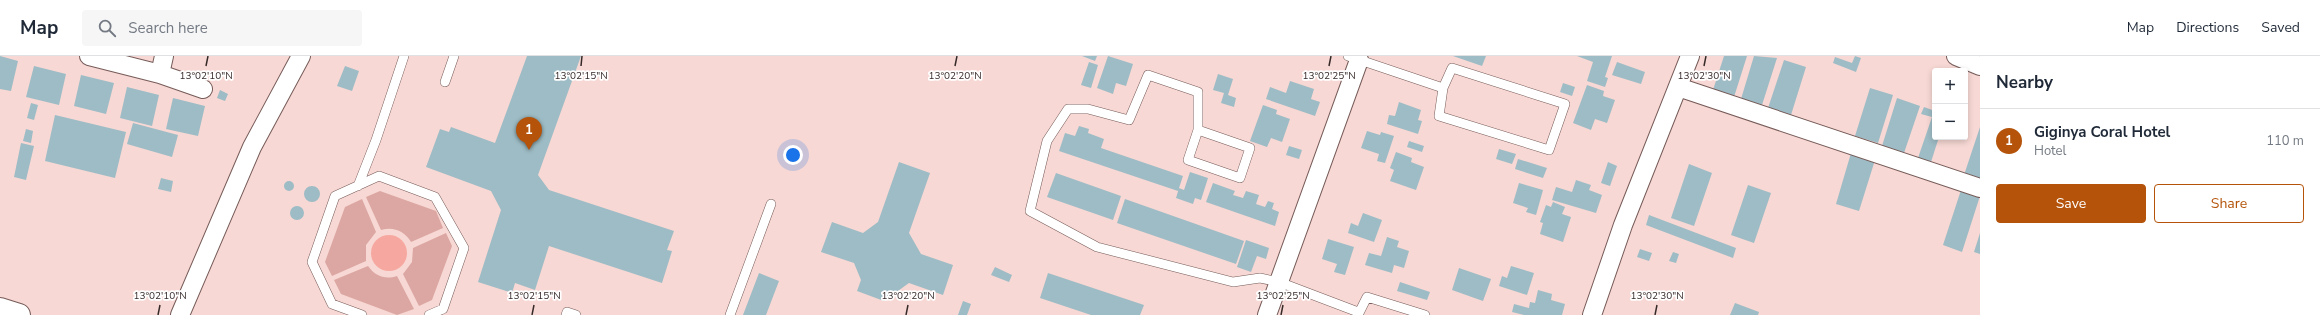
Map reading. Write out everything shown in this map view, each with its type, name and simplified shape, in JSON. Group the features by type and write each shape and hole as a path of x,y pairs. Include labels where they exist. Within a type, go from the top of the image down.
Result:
{"main road":[{"path":"0,309 20,315"}],"street":[{"path":"89,56 160,74 203,89"},
{"path":"160,74 164,56"},
{"path":"180,315 252,147 301,56"},
{"path":"1592,315 1623,225 1690,56"},
{"path":"1956,56 1980,66"},
{"path":"1267,315 1353,58"},
{"path":"1678,87 1980,188"}],"lane":[{"path":"358,186 376,140 404,56"},
{"path":"445,82 454,56"},
{"path":"1353,58 1443,88"},
{"path":"1452,68 1566,104 1550,150 1439,116 1443,88 1452,68"},
{"path":"1198,130 1250,148 1240,178 1188,160 1198,130 1198,92 1148,75 1129,120 1088,109 1068,109 1047,141 1030,211 1097,247 1233,282 1260,278 1278,282 1358,313 1367,297 1425,315"},
{"path":"362,315 332,304 312,262 335,196 379,176 435,197 464,248 442,312 429,315"},
{"path":"730,315 771,204"},
{"path":"566,315 567,312 576,315"}],"shaded area":[{"path":"380,191 436,211 443,228 411,242 402,232 398,230 381,230 366,197"},
{"path":"362,199 376,232 366,245 366,261 332,276 325,262 345,207"},
{"path":"446,233 452,246 432,300 419,306 403,274 412,262 413,248"},
{"path":"393,235 402,240 406,246 406,260 402,266 393,271 385,271 376,266 372,260 371,249 376,240 382,236"},
{"path":"368,266 377,275 388,278 397,276 414,309 397,315 341,294 334,280"}],"building":[{"path":"0,56 18,61 11,91 0,89"},
{"path":"527,56 581,56 538,175 549,190 674,231 667,250 672,251 662,283 549,246 535,290 515,283 512,293 478,282 501,210 491,191 426,167 440,129 449,132 451,127 495,143"},
{"path":"1082,56 1097,56 1095,61"},
{"path":"1108,56 1133,64 1126,86 1116,83 1113,94 1097,88"},
{"path":"1453,56 1486,56 1482,66"},
{"path":"1577,56 1612,56 1605,77 1608,78 1605,87 1587,81 1593,62"},
{"path":"1724,56 1747,56 1734,97 1713,90"},
{"path":"1754,56 1777,58 1762,105 1741,99"},
{"path":"1855,56 1861,58 1856,72 1833,63 1835,57 1852,63"},
{"path":"1784,60 1806,67 1791,115 1768,108"},
{"path":"1089,62 1098,65 1091,88 1081,85"},
{"path":"1617,62 1645,72 1641,84 1612,75"},
{"path":"34,66 66,74 59,105 26,97"},
{"path":"345,66 359,71 352,91 337,86"},
{"path":"1218,74 1233,79 1228,95 1236,98 1234,107 1221,103 1224,93 1213,90"},
{"path":"81,75 114,83 106,114 74,106"},
{"path":"1290,81 1314,89 1311,99 1320,102 1315,116 1266,99 1270,87 1286,93"},
{"path":"1563,83 1575,87 1572,96 1560,92"},
{"path":"1587,85 1604,91 1603,96 1615,100 1607,123 1595,119 1591,130 1573,123"},
{"path":"127,87 159,95 152,126 120,118"},
{"path":"1870,88 1893,95 1878,143 1855,136"},
{"path":"220,90 228,94 225,101 217,98"},
{"path":"173,98 205,106 198,136 166,129"},
{"path":"1897,98 1920,106 1904,153 1882,146"},
{"path":"1399,102 1421,110 1418,120 1422,121 1418,134 1387,124 1389,115 1395,116"},
{"path":"31,103 38,105 34,120 27,118"},
{"path":"1263,105 1277,110 1276,114 1290,119 1282,142 1271,138 1267,147 1250,141"},
{"path":"1924,107 1932,110 1932,117 1921,114"},
{"path":"55,115 126,132 115,178 45,161"},
{"path":"1932,117 1932,140 1938,140 1931,162 1918,158"},
{"path":"133,123 178,135 172,157 127,144"},
{"path":"1079,126 1089,129 1088,133 1104,139 1101,148 1183,176 1178,191 1059,151 1065,133 1075,136"},
{"path":"1980,127 1980,180 1964,175"},
{"path":"26,129 33,131 31,143 23,141"},
{"path":"1367,131 1380,135 1381,132 1394,136 1385,163 1377,161 1379,154 1361,148"},
{"path":"1409,141 1424,146 1422,152 1407,147"},
{"path":"21,143 34,146 26,180 14,177"},
{"path":"1289,146 1302,150 1299,159 1286,155"},
{"path":"1499,149 1516,154 1512,164 1496,159"},
{"path":"1396,152 1412,158 1411,162 1424,167 1416,190 1390,181 1394,170 1390,168"},
{"path":"1851,153 1875,160 1859,211 1836,204"},
{"path":"1518,159 1547,168 1543,178 1515,169"},
{"path":"899,162 930,173 909,233 921,254 953,265 943,295 909,283 884,301 857,291 861,280 854,263 821,252 832,222 863,233 878,222"},
{"path":"1608,162 1617,166 1610,186 1601,183"},
{"path":"1689,164 1712,173 1694,226 1671,218"},
{"path":"1190,172 1208,178 1201,200 1195,198 1193,204 1176,198 1179,188 1184,190"},
{"path":"1056,173 1121,196 1113,220 1047,197"},
{"path":"161,178 173,181 171,192 158,189"},
{"path":"1576,180 1591,185 1589,190 1602,195 1596,213 1552,200 1556,187 1572,192"},
{"path":"287,181 291,181 293,182 293,190 287,191 284,188 284,184"},
{"path":"1213,183 1235,191 1233,195 1243,198 1246,191 1259,195 1256,204 1265,207 1268,201 1274,203 1272,209 1279,212 1275,226 1206,202"},
{"path":"1519,183 1543,190 1536,215 1526,212 1528,208 1513,203"},
{"path":"1748,185 1771,193 1754,243 1731,235"},
{"path":"312,186 318,188 320,194 318,200 312,202 306,200 304,194 306,188"},
{"path":"1961,190 1980,196 1962,252 1943,245"},
{"path":"1125,199 1244,241 1236,264 1117,223"},
{"path":"1553,202 1565,207 1562,214 1571,217 1563,242 1540,234 1543,223 1540,222 1546,205 1551,207"},
{"path":"297,206 302,208 304,213 302,218 297,220 292,218 290,213 292,208"},
{"path":"1363,213 1382,220 1374,242 1348,233 1351,223 1358,226"},
{"path":"1649,215 1736,248 1733,258 1646,225"},
{"path":"1980,233 1980,254 1974,252"},
{"path":"1387,237 1399,241 1397,247 1409,251 1404,268 1394,265 1392,273 1365,265 1369,253 1381,256"},
{"path":"1328,239 1354,247 1345,275 1334,272 1337,264 1322,259"},
{"path":"1246,240 1269,248 1266,259 1257,256 1251,272 1237,267"},
{"path":"1640,249 1652,253 1649,261 1637,257"},
{"path":"1673,252 1679,254 1676,263 1669,261"},
{"path":"1511,266 1534,273 1527,295 1499,286 1502,276 1507,278"},
{"path":"995,267 1012,275 1009,282 991,275"},
{"path":"1459,268 1491,279 1483,301 1452,290"},
{"path":"759,273 779,281 766,315 743,315"},
{"path":"1048,273 1144,305 1140,315 1091,315 1040,298"},
{"path":"1400,282 1430,292 1427,300 1397,291"},
{"path":"1538,290 1552,294 1551,300 1565,304 1562,315 1524,315 1512,312 1514,304 1529,308 1530,302 1535,303"},
{"path":"963,301 971,304 967,315 958,315"},
{"path":"1735,303 1759,312 1758,315 1730,315"}],"place":[{"name":"Giginya Coral Hotel","path":"529,150"}]}
